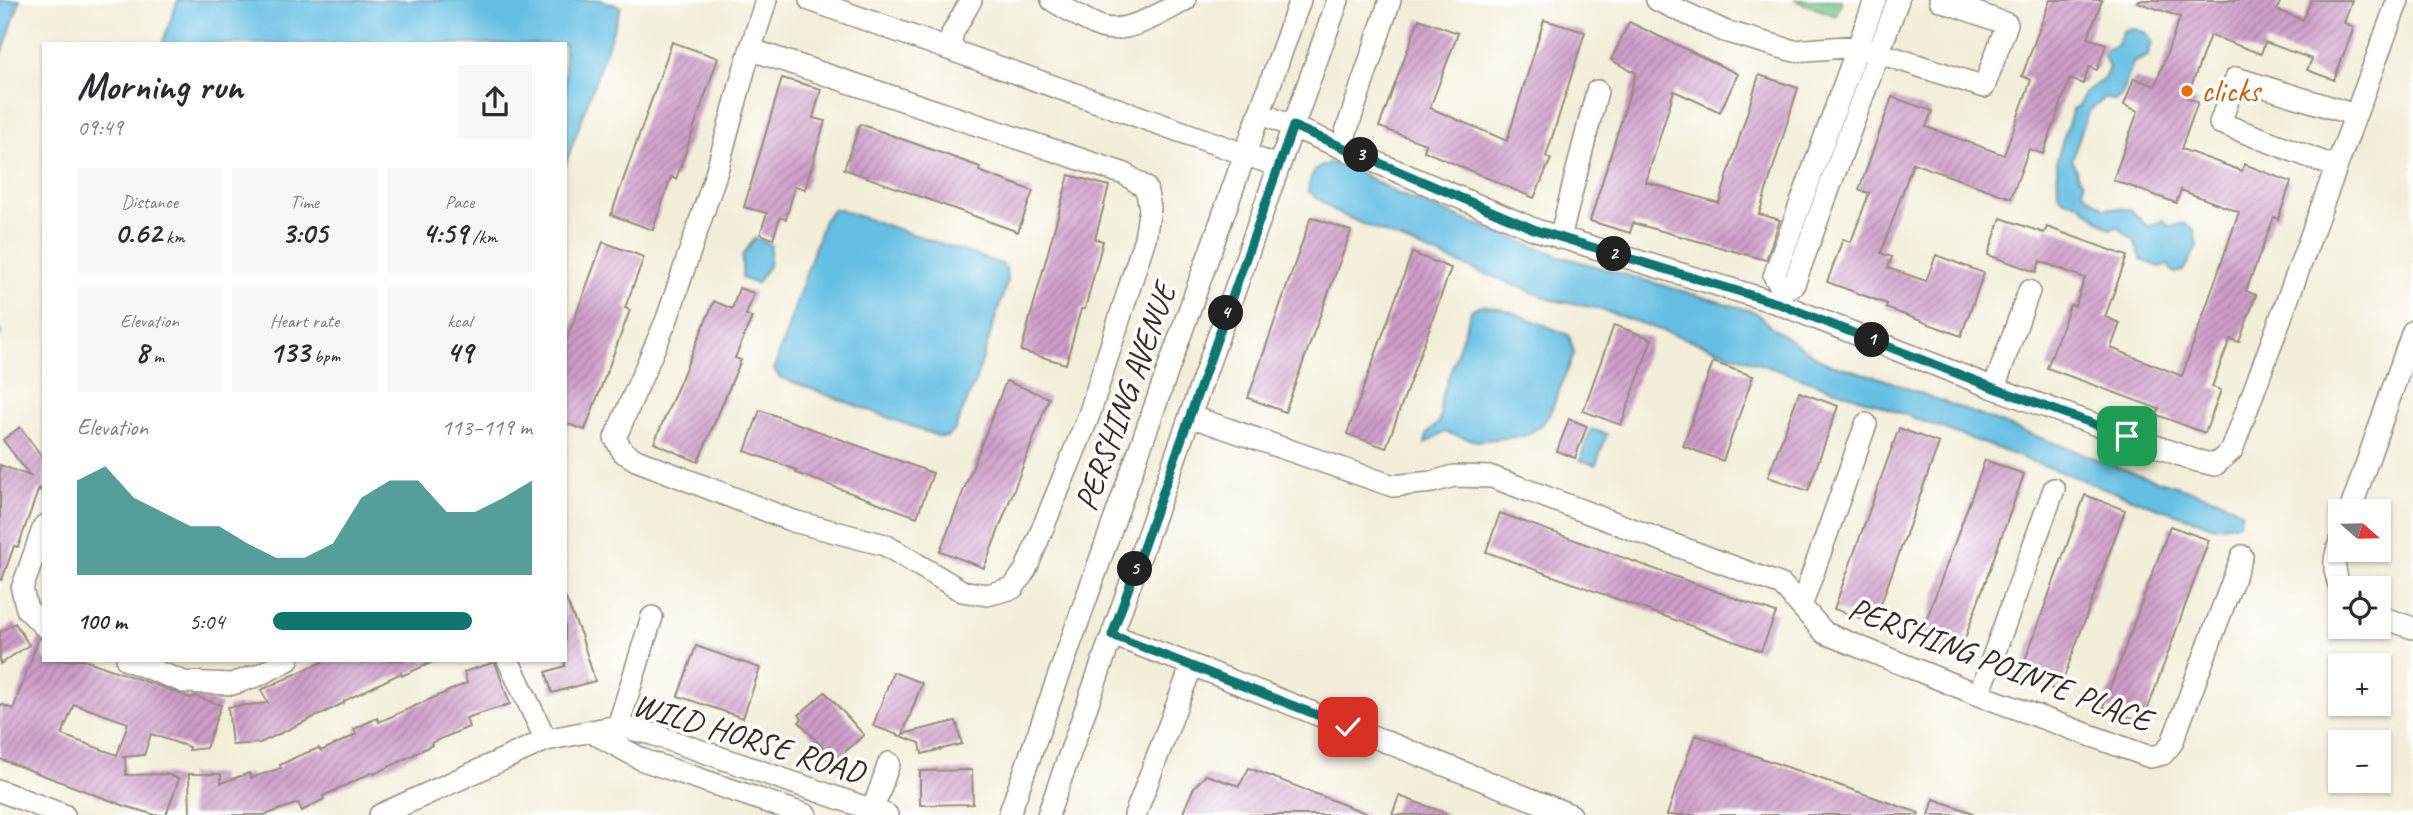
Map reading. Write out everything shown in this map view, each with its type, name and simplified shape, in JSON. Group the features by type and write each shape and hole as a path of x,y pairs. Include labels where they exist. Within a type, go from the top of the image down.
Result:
{"street":[{"path":"748,59 798,65 1125,174 1146,188 1150,208 1145,237 1089,415 1026,569 1013,588 987,594 962,590 885,545 793,521 636,460 623,452 615,438 667,319 716,174 748,59 766,0"},
{"path":"810,0 1278,166"},
{"path":"951,50 952,34 971,0"},
{"path":"1052,0 1101,27 1119,30 1185,0"},
{"name":"PERSHING AVENUE","path":"1009,815 1300,0"},
{"name":"PERSHING AVENUE","path":"1048,815 1338,0"},
{"path":"1342,147 1390,0"},
{"path":"1657,0 1724,31 1794,51 1857,46 1984,87 2007,24 1940,0"},
{"path":"1780,296 1774,276 1875,0"},
{"path":"1780,296 1794,284 1898,0"},
{"path":"1260,113 1536,230 1780,296 1994,388 2193,460 2216,465 2232,450 2398,0"},
{"path":"2336,167 2220,123 2236,78 2355,115"},
{"path":"1560,238 1597,91"},
{"path":"1994,388 2028,291"},
{"path":"2354,499 2413,331"},
{"name":"PERSHING POINTE PLACE","path":"1190,416 1393,486 1432,482 1454,476 1492,477 1782,585 1825,633 1979,695 2150,757 2164,754 2172,743 2242,556"},
{"path":"1793,598 1804,598 1866,425"},
{"path":"1979,695 2054,489"},
{"path":"42,532 22,589 27,610 42,624"},
{"path":"615,735 652,617"},
{"path":"2391,620 2413,628"},
{"path":"1112,635 1571,815"},
{"path":"132,662 184,682 232,684 259,675 284,662"},
{"path":"509,662 546,740"},
{"path":"1135,815 1192,665"},
{"name":"WILD HORSE ROAD","path":"380,815 546,740 590,731 615,735 652,734 877,813"},
{"name":"WILD HORSE ROAD","path":"615,735 643,760 806,815"},
{"path":"877,813 889,763"},
{"path":"0,791 64,815"}],"green space":[{"path":"1794,0 1842,0 1836,16"}],"water":[{"path":"0,0 20,0 0,60"},
{"path":"178,0 601,0 621,7 567,160 567,42 163,42"},
{"path":"2131,28 2147,33 2152,42 2148,56 2133,63 2122,95 2115,101 2105,98 2088,112 2072,160 2084,182 2083,192 2104,208 2130,209 2148,227 2163,220 2170,227 2184,223 2194,230 2197,247 2183,271 2174,273 2168,265 2159,267 2142,260 2134,241 2118,227 2110,229 2078,203 2064,200 2058,193 2057,159 2073,109 2079,106 2084,93 2104,79 2109,67 2104,57 2107,49 2117,45 2123,31"},
{"path":"1331,163 1353,169 1398,194 1560,256 1755,312 1770,326 1824,362 1883,379 2137,474 2221,500 2242,512 2239,523 2215,527 2161,509 1868,401 1596,308 1552,300 1432,253 1337,213 1308,191 1314,172"},
{"path":"833,209 1002,264 1006,269 1007,283 976,379 954,431 947,437 940,437 779,377 774,369 824,220"},
{"path":"755,238 771,245 769,266 756,284 742,278 742,256"},
{"path":"1481,305 1504,309 1569,335 1574,354 1550,413 1541,426 1524,436 1477,441 1444,432 1425,444 1427,434 1440,421 1441,399 1472,309"},
{"path":"1591,429 1607,434 1596,465 1580,460"}],"building":[{"path":"2050,0 2102,0 2088,38 2106,44 2097,70 2089,67 2083,84 2070,79 2043,154 2029,149 2011,198 1913,163 1881,253 1892,257 1888,268 1926,281 1936,255 1984,273 1961,336 1827,282 1843,239 1851,242 1869,193 1859,190 1892,97 1932,111 1926,127 2004,155 2031,80 2022,76"},
{"path":"2281,0 2277,10 2303,20 2311,0 2352,0 2344,23 2354,27 2334,80 2307,70 2312,59 2265,42 2261,54 2210,35 2187,98 2198,102 2181,149 2242,171 2244,164 2291,182 2278,219 2274,217 2246,291 2256,295 2239,342 2230,339 2212,387 2221,390 2205,433 2157,415 2159,409 2047,368 2070,305 2075,306 2085,278 2040,261 2036,272 1988,255 2001,218 2044,233 2047,227 2127,256 2105,317 2120,323 2111,348 2182,376 2239,212 2181,190 2176,203 2113,180 2138,111 2124,105 2134,78 2155,86 2180,17 2137,2"},
{"path":"1419,19 1458,33 1430,108 1507,141 1544,20 1585,32 1546,157 1551,159 1534,198 1424,151 1426,144 1379,127"},
{"path":"1629,22 1738,74 1720,112 1674,91 1646,182 1719,203 1759,75 1798,88 1759,214 1780,220 1766,260 1633,223 1630,233 1590,221 1636,73 1611,60"},
{"path":"672,42 718,58 676,179 671,177 653,230 611,215"},
{"path":"782,78 821,89 813,118 825,121 805,189 795,186 786,219 780,217 773,239 760,234 767,213 744,207"},
{"path":"860,124 980,167 979,171 1033,191 1018,232 844,169"},
{"path":"1069,175 1109,186 1095,239 1103,241 1085,309 1081,309 1066,364 1021,351"},
{"path":"1311,217 1351,231 1285,412 1248,398"},
{"path":"603,242 644,257 625,308 630,310 585,430 567,424 567,339"},
{"path":"1412,253 1451,268 1386,448 1347,434"},
{"path":"739,288 754,293 746,315 752,317 735,358 741,360 698,462 654,443 714,301 732,309"},
{"path":"1614,325 1652,339 1621,425 1583,411"},
{"path":"1713,362 1753,376 1723,461 1683,446"},
{"path":"1006,381 1049,398 984,568 940,551"},
{"path":"1799,392 1838,406 1808,491 1768,477"},
{"path":"760,410 933,473 917,517 796,473 797,470 745,451"},
{"path":"1569,419 1587,426 1575,458 1557,451"},
{"path":"20,427 42,456 42,492 39,488 18,547 14,546 2,580 0,465 30,476 3,440"},
{"path":"1899,428 1939,443 1874,623 1834,609"},
{"path":"1985,460 2024,474 1959,655 1919,640"},
{"path":"2085,495 2125,510 2059,691 2019,677"},
{"path":"1500,513 1776,613 1761,651 1486,552"},
{"path":"2170,526 2209,540 2143,722 2103,707"},
{"path":"567,602 581,635 595,681 552,693 546,672 565,666"},
{"path":"15,623 29,645 0,664 0,632"},
{"path":"39,638 42,639 42,662 91,662 191,698 195,696 221,705 206,748 189,750 189,747 151,734 144,755 122,757 125,758 126,775 167,774 179,779 166,815 155,815 0,759 0,704 13,709","holes":["74,704 128,723 117,755 62,735"]},
{"path":"696,646 760,668 743,718 678,696"},
{"path":"322,662 433,662 402,676 401,673 260,743 232,745 228,707 268,703 261,690"},
{"path":"495,662 510,704 466,718 469,727 323,796 324,799 302,811 298,803 265,815 190,815 189,774 221,774 221,783 249,773 251,778 281,768 280,765 298,756 319,748 321,751 349,738 356,734 354,729 377,718 379,722 467,683 464,672"},
{"path":"893,672 922,683 903,734 956,721 962,744 922,754 920,743 873,726"},
{"path":"825,692 864,735 835,761 799,722 802,719 799,715"},
{"path":"1695,735 1919,813 1919,815 1667,815"},
{"path":"1249,768 1368,815 1182,815 1194,787 1206,775 1239,786"},
{"path":"972,770 973,804 920,805 920,771"},
{"path":"1399,796 1446,813 1392,815"},
{"path":"1934,799 1973,813 1973,815 1929,815"}],"place":[{"name":"clicks","path":"2187,91"}],"route":[{"path":"1348,727 1112,635 1293,126 1536,230 1777,303 1994,388 2127,436"}]}
